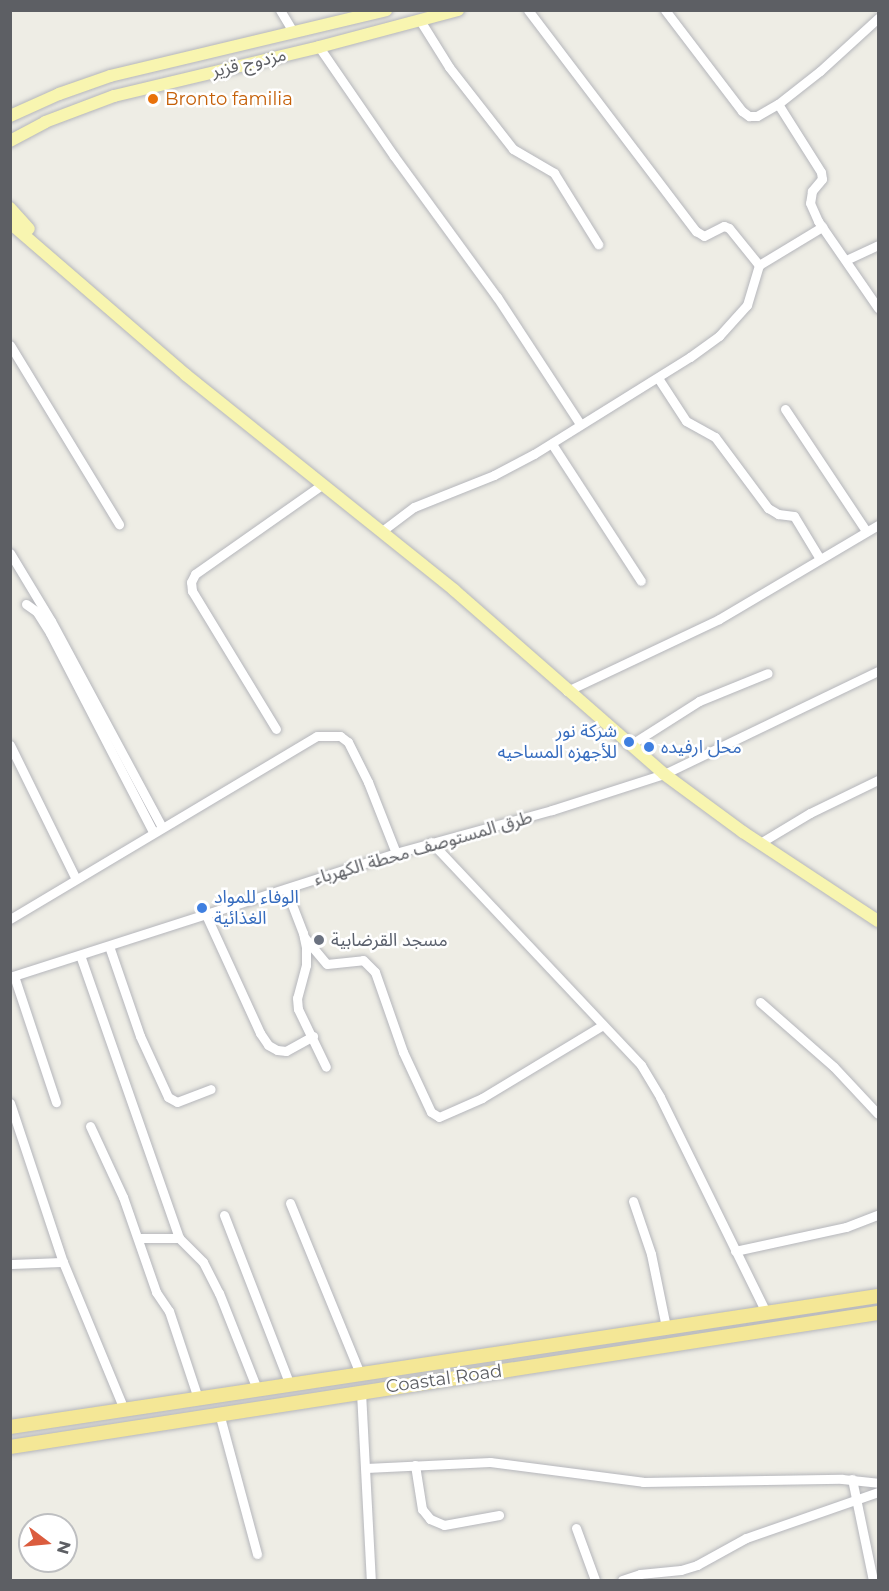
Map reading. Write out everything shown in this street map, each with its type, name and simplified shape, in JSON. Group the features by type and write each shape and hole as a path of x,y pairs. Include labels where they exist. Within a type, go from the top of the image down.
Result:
{"highway":[{"name":"Coastal Road","path":"10,1427 879,1296"},
{"name":"Coastal Road","path":"10,1447 879,1313"}],"main road":[{"name":"مزدوج قزير","path":"10,116 58,94 110,76 386,10"},
{"name":"مزدوج قزير","path":"10,141 45,122 114,96 347,40 458,10"},
{"path":"342,21 347,40"},
{"path":"10,208 51,255"},
{"path":"10,223 51,255 186,375 454,590 664,774 760,843 879,921"}],"street":[{"path":"280,10 293,32"},
{"path":"528,10 696,231 704,236 724,226 729,228 759,265"},
{"path":"665,10 742,111 749,116 757,116 778,104 820,71 879,18"},
{"path":"421,21 450,67 513,149 554,173 598,244"},
{"path":"319,47 394,156 497,297 580,424"},
{"path":"778,104 820,172 822,179 812,191 810,203 822,227 879,308"},
{"path":"382,531 414,507 494,475 552,444 580,424 658,378 719,336 736,318 752,293 759,265 822,227"},
{"path":"846,260 879,245"},
{"path":"10,345 119,524"},
{"path":"658,378 686,421 715,437 768,508 772,512 794,516 820,559"},
{"path":"785,409 866,531"},
{"path":"552,444 640,581"},
{"path":"276,729 192,591 191,582 195,574 323,484"},
{"path":"567,691 719,619 879,525"},
{"path":"10,553 51,621 158,830"},
{"path":"26,604 37,612 50,633 158,830"},
{"name":"طرق المستوصف محطة الكهرباء","path":"12,977 431,842 552,810 664,774 879,671"},
{"path":"630,745 699,701 768,673"},
{"path":"10,919 296,746 317,736 331,734 340,736 355,754 396,853"},
{"path":"10,744 76,879"},
{"path":"760,843 810,813 879,780"},
{"path":"431,842 630,1052 650,1079 766,1312"},
{"path":"286,889 304,937 306,965 297,998 298,1009 326,1067"},
{"path":"206,915 260,1033 268,1045 277,1050 286,1051 313,1036"},
{"path":"304,937 327,964 363,960 375,972 403,1052 431,1112 439,1117 482,1098 603,1025"},
{"path":"109,946 140,1036 168,1097 177,1102 211,1089"},
{"path":"80,956 179,1238 203,1262 219,1293 257,1389"},
{"path":"12,977 56,1102"},
{"path":"760,1002 834,1067 879,1114"},
{"path":"10,1103 63,1262 124,1409"},
{"path":"90,1126 123,1197 156,1292 169,1311 198,1398"},
{"path":"633,1201 651,1254 666,1327"},
{"path":"290,1203 360,1374"},
{"path":"224,1215 290,1385"},
{"path":"735,1251 846,1227 879,1215"},
{"path":"138,1238 179,1238"},
{"path":"10,1264 63,1262"},
{"path":"361,1392 371,1581"},
{"path":"219,1413 257,1554"},
{"path":"366,1468 514,1463 585,1476 643,1482 852,1479 879,1483"},
{"path":"416,1465 422,1509 430,1519 444,1525 499,1515"},
{"path":"852,1479 854,1499 873,1581"},
{"path":"622,1581 640,1574 689,1568 746,1538 879,1492"},
{"path":"576,1528 595,1581"}],"place":[{"name":"Bronto familia","path":"153,99"},
{"name":"شركة نور للأجهزه المساحيه","path":"629,742"},
{"name":"محل ارفيده","path":"649,747"},
{"name":"الوفاء للمواد الغذائية","path":"202,908"},
{"name":"مسجد القرضابية","path":"319,940"}]}
